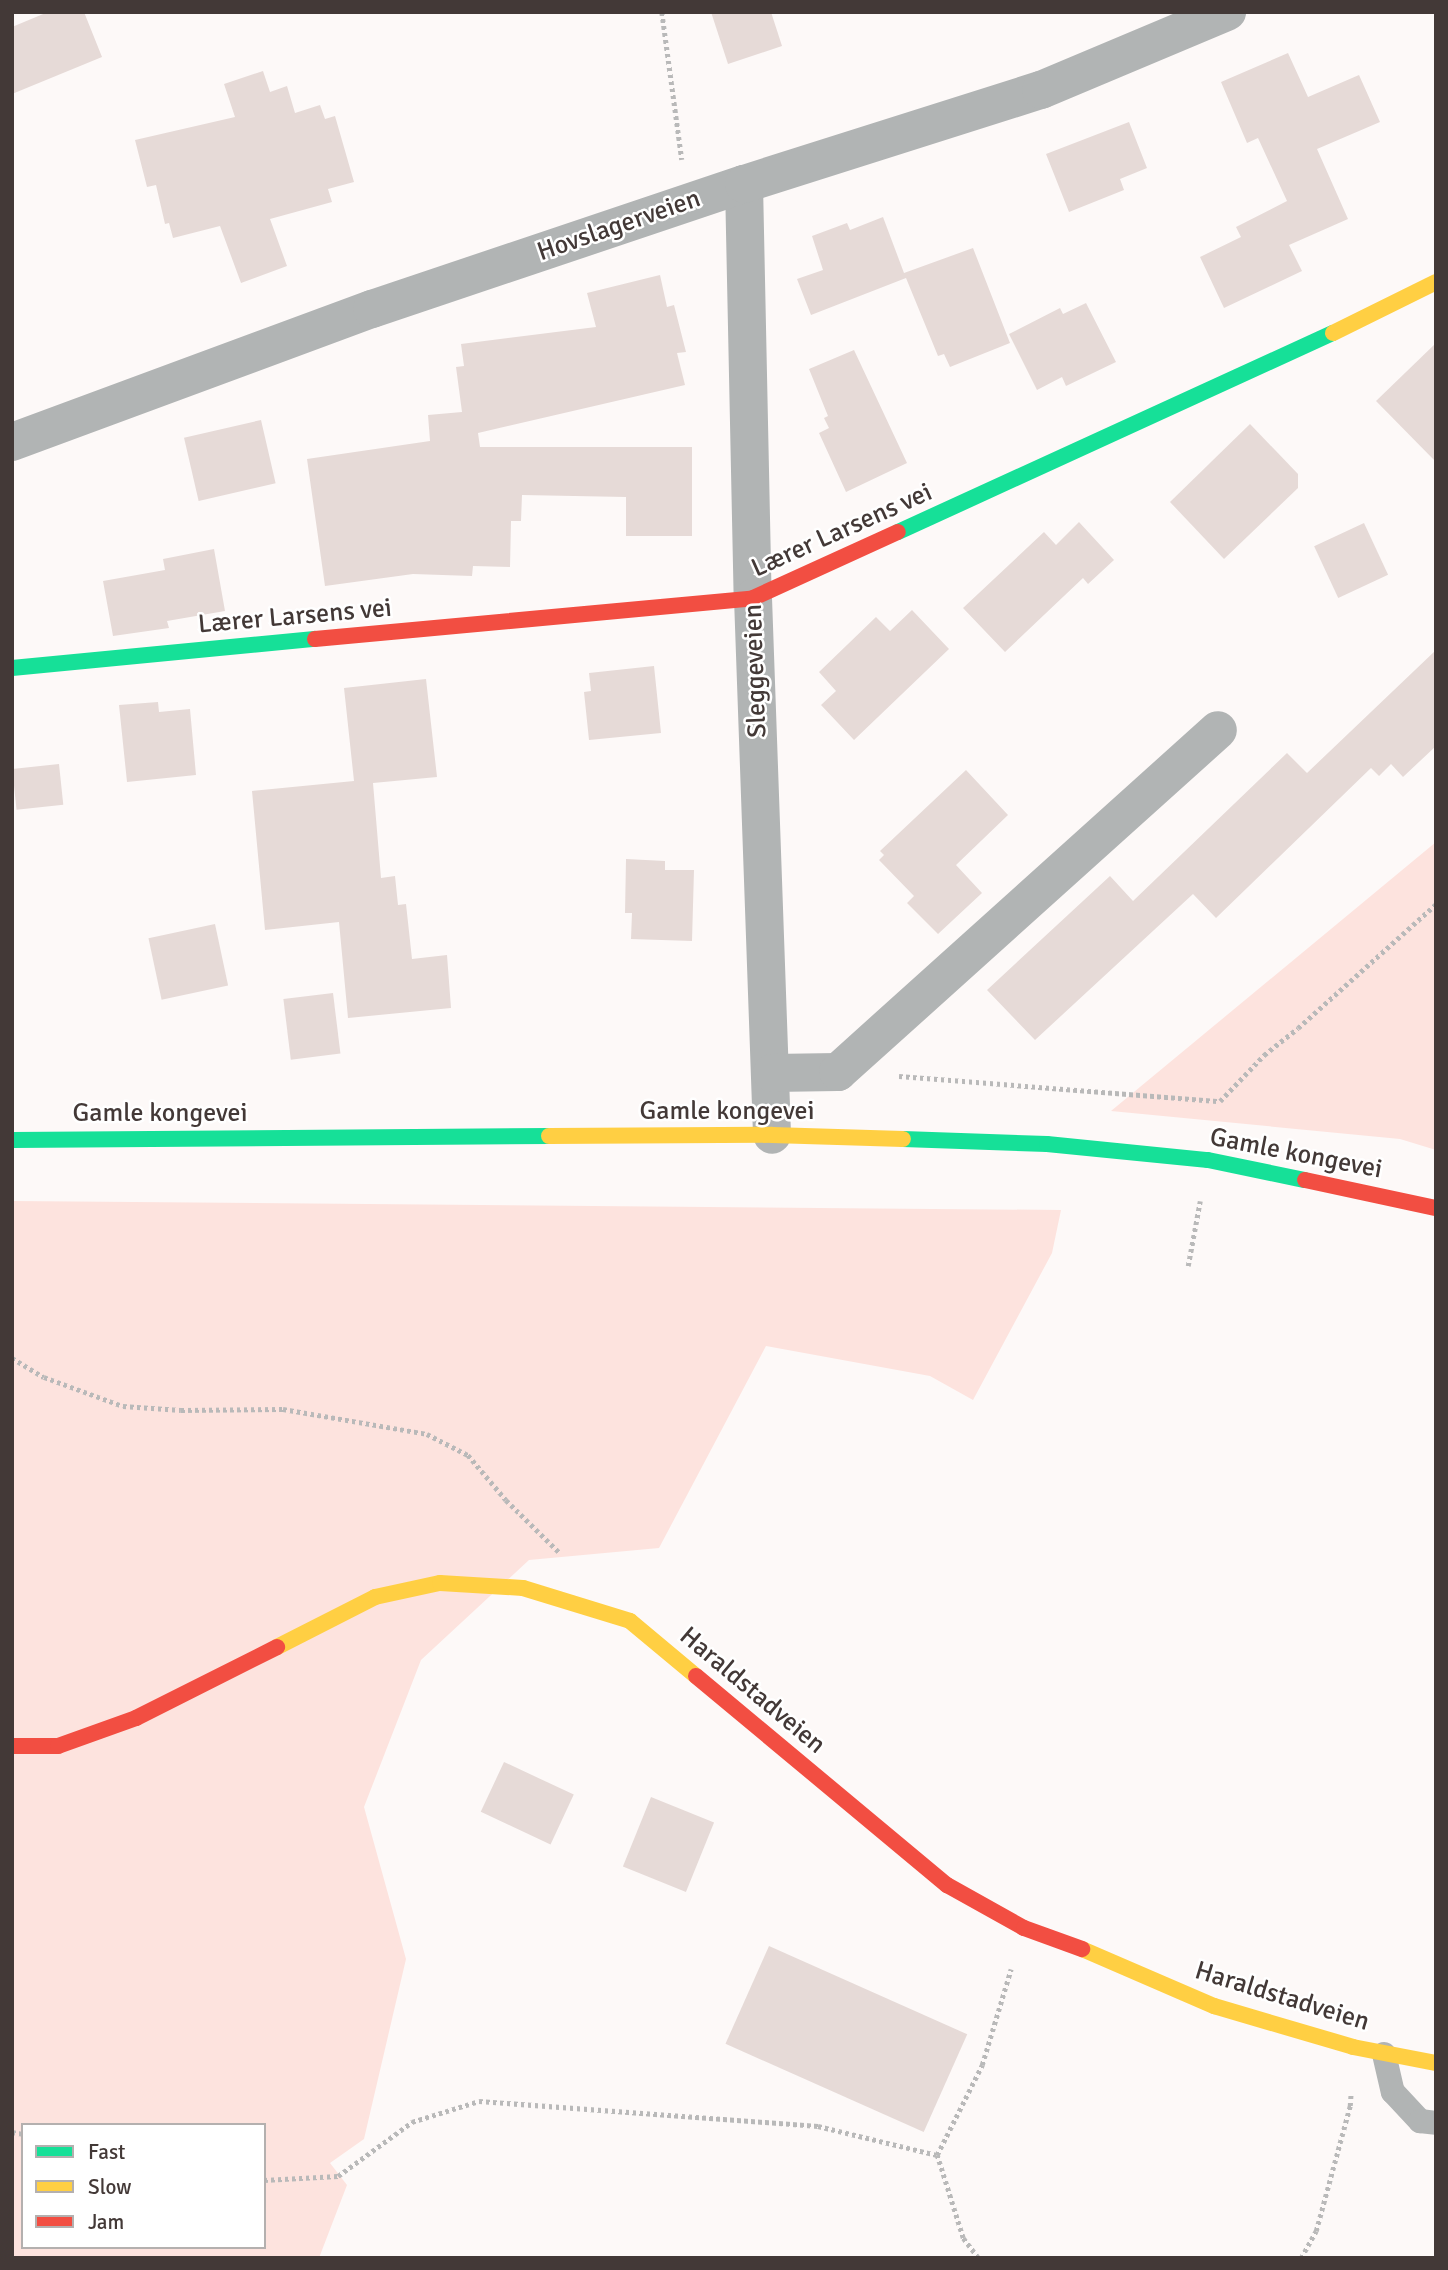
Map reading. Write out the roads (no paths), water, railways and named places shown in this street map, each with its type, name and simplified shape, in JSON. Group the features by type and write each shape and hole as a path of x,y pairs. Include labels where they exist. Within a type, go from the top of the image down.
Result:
{"street":[{"name":"Hovslagerveien","path":"12,443 372,309 688,202 1041,90 1227,12"},
{"name":"Sleggeveien","path":"744,184 753,598 772,1073 772,1135"},
{"name":"Lærer Larsens vei","path":"12,668 753,598 1267,365 1436,282"},
{"path":"772,1073 838,1072 1217,730"},
{"name":"Gamle kongevei","path":"12,1140 772,1135 1047,1144 1208,1160 1436,1208"},
{"name":"Haraldstadveien","path":"12,1746 58,1746 136,1718 375,1597 440,1583 523,1588 630,1621 947,1885 1024,1928 1097,1955 1214,2006 1353,2047 1436,2063"}],"lane":[{"path":"1384,2054 1393,2092 1420,2121 1436,2123"}]}
